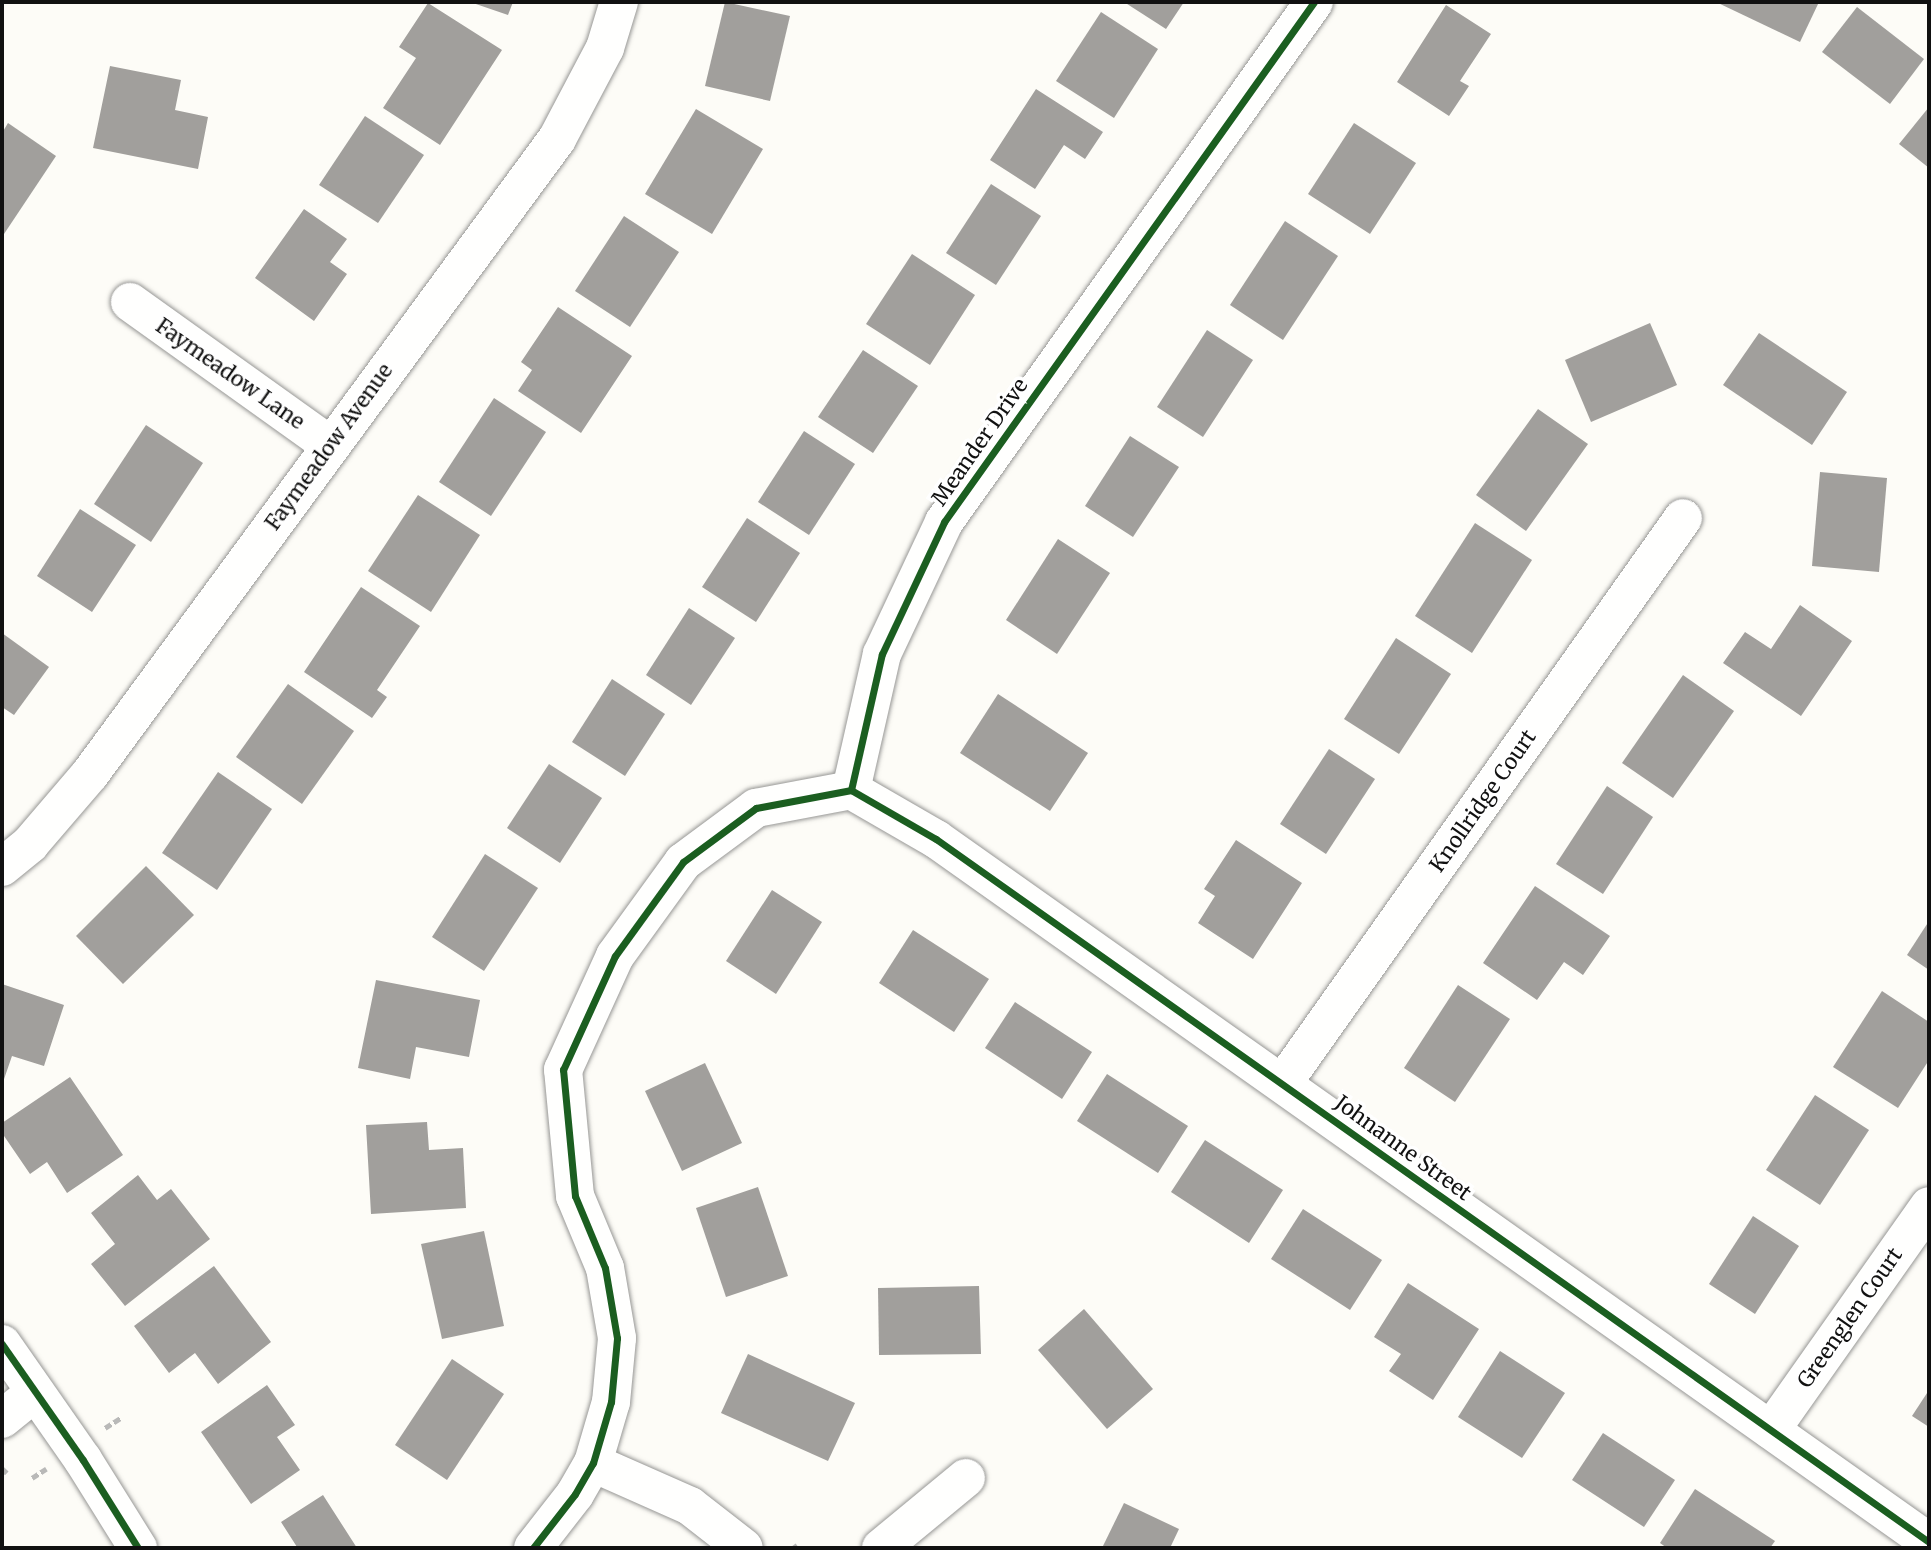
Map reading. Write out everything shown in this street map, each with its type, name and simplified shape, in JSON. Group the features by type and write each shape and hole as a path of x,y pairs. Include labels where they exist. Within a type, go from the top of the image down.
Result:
{"street":[{"name":"Faymeadow Avenue","path":"2,867 30,844 90,774 557,139 605,48 619,2"},
{"name":"Meander Drive","path":"851,790 882,654 944,522 1314,2"},
{"name":"Faymeadow Lane","path":"130,302 330,445"},
{"name":"Knollridge Court","path":"1283,1083 1683,518"},
{"name":"Johnanne Street","path":"851,790 936,839 1929,1542"},
{"path":"533,1548 575,1494 593,1463 611,1402 617,1338 605,1268 575,1196 563,1070 615,956 683,862 756,808 851,790"},
{"name":"Greenglen Court","path":"1771,1430 1929,1206"},
{"path":"2,1344 83,1460 138,1548"},
{"path":"2,1419 34,1393"},
{"path":"593,1463 690,1506 744,1548"},
{"path":"881,1548 966,1478"}],"path":[{"path":"103,1429 122,1417"},
{"path":"2,1468 7,1473"},
{"path":"32,1478 47,1469"}],"building":[{"path":"470,2 513,2 508,15"},
{"path":"725,2 790,16 770,101 705,86"},
{"path":"1124,2 1184,2 1166,29"},
{"path":"1716,2 1819,2 1800,42"},
{"path":"428,3 502,50 440,145 383,108 416,58 399,47"},
{"path":"1446,5 1491,34 1460,81 1469,86 1449,116 1397,82"},
{"path":"1857,7 1924,59 1890,104 1822,52"},
{"path":"1101,12 1158,49 1114,118 1056,81"},
{"path":"110,66 181,80 175,110 208,117 198,169 93,148"},
{"path":"1036,89 1103,132 1085,159 1064,145 1035,189 990,160"},
{"path":"1929,107 1929,168 1899,144"},
{"path":"696,109 763,149 712,234 645,194"},
{"path":"365,116 424,155 378,223 319,185"},
{"path":"8,123 56,156 2,237 2,133"},
{"path":"1354,123 1416,163 1370,234 1308,194"},
{"path":"991,184 1041,216 996,285 946,253"},
{"path":"304,209 347,239 330,262 347,274 314,321 255,278"},
{"path":"624,216 679,252 630,327 575,291"},
{"path":"1285,221 1338,256 1283,340 1230,305"},
{"path":"912,254 975,295 930,365 866,324"},
{"path":"558,307 632,356 581,433 518,391 532,370 521,362"},
{"path":"1650,323 1677,385 1591,422 1565,360"},
{"path":"1207,330 1253,360 1203,437 1157,407"},
{"path":"1759,333 1847,392 1812,445 1723,385"},
{"path":"863,350 918,386 873,453 818,417"},
{"path":"494,398 546,432 491,516 439,482"},
{"path":"1538,409 1588,444 1526,531 1476,495"},
{"path":"146,425 203,463 151,542 94,504"},
{"path":"804,431 855,464 809,535 758,502"},
{"path":"1130,436 1179,467 1133,537 1085,506"},
{"path":"1820,472 1887,478 1879,572 1812,566"},
{"path":"418,495 480,535 431,612 368,571"},
{"path":"80,509 136,545 92,612 37,576"},
{"path":"747,518 800,553 756,622 702,587"},
{"path":"1475,523 1532,560 1472,653 1415,616"},
{"path":"1058,539 1110,573 1057,654 1006,620"},
{"path":"361,587 420,626 377,690 387,697 372,718 304,672"},
{"path":"1800,605 1852,641 1801,716 1723,663 1745,632 1771,649"},
{"path":"689,608 735,638 691,705 646,675"},
{"path":"2,633 49,667 14,715 2,707"},
{"path":"1396,638 1451,674 1399,754 1344,719"},
{"path":"1683,675 1734,711 1673,798 1622,763"},
{"path":"612,679 665,714 625,776 572,742"},
{"path":"288,684 354,731 302,804 236,757"},
{"path":"998,694 1088,753 1050,811 960,753"},
{"path":"1329,749 1375,779 1326,854 1280,824"},
{"path":"549,764 602,798 560,863 507,828"},
{"path":"218,772 272,809 217,890 162,853"},
{"path":"1607,786 1653,817 1603,894 1556,864"},
{"path":"1236,840 1302,883 1253,959 1198,923 1215,896 1204,889"},
{"path":"485,854 538,888 484,971 432,937"},
{"path":"146,866 194,915 123,984 76,936"},
{"path":"1535,886 1610,936 1583,975 1564,962 1537,1000 1483,963"},
{"path":"772,890 822,922 776,994 726,961"},
{"path":"1929,921 1929,970 1907,955"},
{"path":"913,930 989,979 954,1032 879,983"},
{"path":"376,980 480,1000 469,1057 416,1047 410,1079 358,1068"},
{"path":"2,984 64,1005 44,1066 12,1056 2,1085"},
{"path":"1458,985 1510,1019 1455,1102 1404,1068"},
{"path":"1882,991 1929,1022 1929,1060 1898,1108 1833,1067"},
{"path":"1015,1002 1092,1052 1062,1099 985,1048"},
{"path":"705,1063 742,1143 682,1171 645,1091"},
{"path":"1107,1074 1188,1126 1158,1173 1077,1121"},
{"path":"70,1077 123,1155 67,1193 47,1162 30,1174 2,1133 2,1123"},
{"path":"1815,1095 1869,1130 1820,1205 1766,1170"},
{"path":"427,1122 429,1150 463,1148 466,1208 371,1214 366,1125"},
{"path":"1205,1140 1283,1190 1249,1243 1171,1192"},
{"path":"138,1175 157,1200 171,1189 210,1239 125,1306 91,1264 115,1244 91,1213"},
{"path":"758,1187 788,1276 726,1297 696,1208"},
{"path":"1303,1209 1382,1260 1350,1310 1271,1259"},
{"path":"1753,1216 1799,1246 1755,1314 1709,1284"},
{"path":"484,1231 504,1326 442,1339 421,1244"},
{"path":"214,1266 271,1342 218,1384 195,1353 169,1373 134,1326"},
{"path":"1408,1283 1479,1329 1433,1400 1389,1371 1401,1354 1374,1337"},
{"path":"979,1286 981,1354 879,1355 878,1288"},
{"path":"1084,1309 1153,1389 1107,1429 1038,1350"},
{"path":"1500,1351 1565,1393 1522,1458 1458,1417"},
{"path":"748,1354 855,1403 828,1461 721,1413"},
{"path":"452,1359 504,1394 447,1480 395,1445"},
{"path":"267,1385 295,1425 277,1437 300,1470 251,1504 201,1432"},
{"path":"1929,1390 1929,1427 1912,1416"},
{"path":"1603,1433 1675,1480 1644,1527 1572,1480"},
{"path":"1695,1489 1775,1541 1770,1548 1667,1548 1660,1543"},
{"path":"323,1495 357,1548 294,1548 297,1547 281,1522"},
{"path":"1124,1503 1179,1529 1170,1548 1102,1548"}],"cycle path":[{"path":"533,1548 575,1494 593,1463 611,1402 617,1338 605,1268 575,1196 563,1070 615,956 683,862 756,808 851,790 882,654 944,522 1314,2"},
{"path":"851,790 936,839 1929,1542"},
{"path":"2,1344 83,1460 138,1548"}]}
